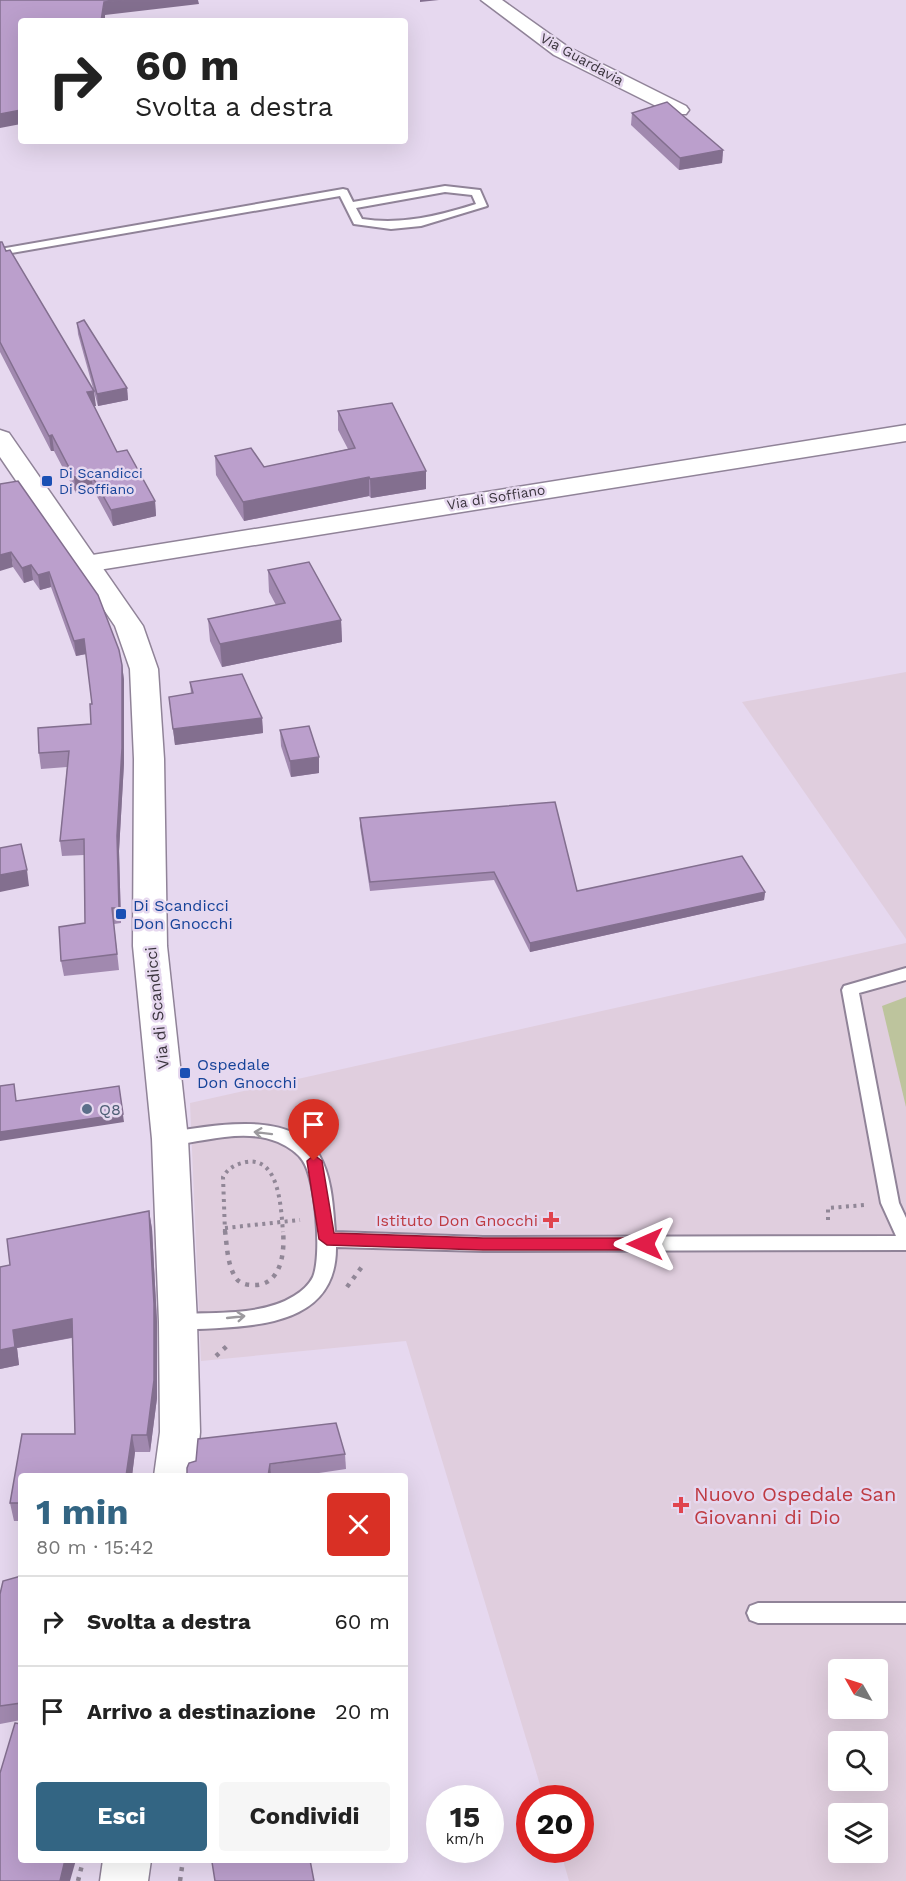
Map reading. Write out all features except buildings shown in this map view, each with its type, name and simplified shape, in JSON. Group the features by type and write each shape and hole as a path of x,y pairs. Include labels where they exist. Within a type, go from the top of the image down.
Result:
{"street":[{"name":"Via Guardavia","path":"490,0 561,51 679,110"},
{"name":"Via di Soffiano","path":"86,564 905,434"},
{"name":"Via di Scandicci","path":"0,438 133,633 144,669 149,759 150,946 170,1139 180,1432 175,1473"},
{"path":"124,1881 127,1863"}],"lane":[{"path":"0,252 343,192 350,206 358,222 388,227 437,221 482,206 476,192 445,189 350,206"},
{"path":"906,974 850,990 890,1203 906,1238"},
{"path":"170,1139 245,1131 283,1137 297,1145 314,1161 327,1239 324,1275 318,1286 299,1303 267,1313 177,1322"},
{"path":"327,1239 483,1244 906,1243"},
{"path":"758,1613 906,1613"}],"path":[{"path":"249,1161 266,1166 273,1174 281,1223 284,1262 274,1278 262,1285 250,1285 237,1281 231,1269 225,1228 223,1178 231,1166 249,1161"},
{"path":"828,1230 828,1208 890,1203"},
{"path":"225,1228 303,1219"},
{"path":"78,1881 82,1863"},
{"path":"180,1881 183,1863"}],"shaded area":[{"path":"906,672 906,939 742,702"},
{"path":"906,943 906,1881 569,1881 564,1863 594,1863 594,1785 540,1785 406,1341 201,1361 190,1103"}],"green space":[{"path":"906,997 906,1107 882,1006"}],"place":[{"name":"Di Scandicci Di Soffiano","path":"47,481"},
{"name":"Di Scandicci Don Gnocchi","path":"121,914"},
{"name":"Ospedale Don Gnocchi","path":"185,1073"},
{"name":"Q8","path":"87,1109"},
{"name":"Istituto Don Gnocchi","path":"551,1220"},
{"name":"Nuovo Ospedale San Giovanni di Dio","path":"681,1505"}],"route":[{"path":"314,1161 325,1216 327,1239 483,1244 645,1244"}]}
